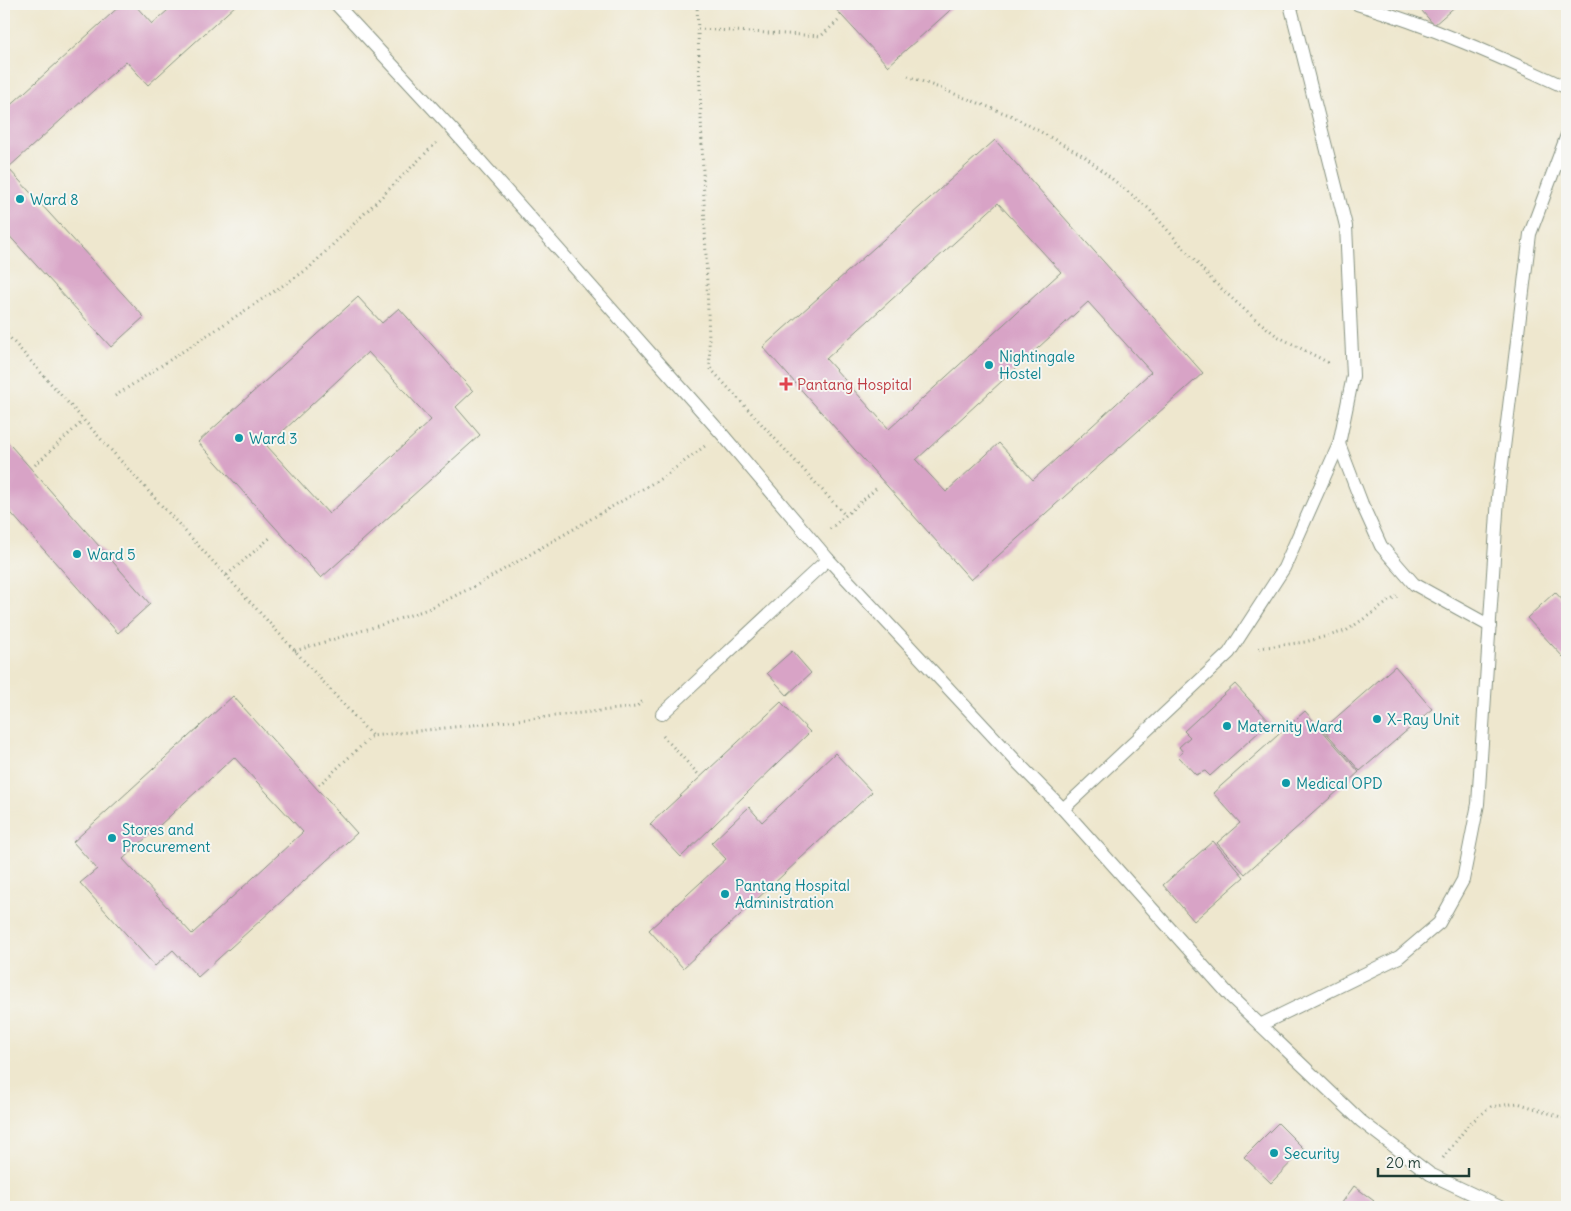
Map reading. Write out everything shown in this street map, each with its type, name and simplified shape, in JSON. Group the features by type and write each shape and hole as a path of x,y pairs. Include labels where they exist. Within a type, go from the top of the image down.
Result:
{"lane":[{"path":"336,4 451,128 722,434 828,559 1063,809 1232,998 1361,1121 1430,1174 1500,1207"},
{"path":"1063,809 1229,652 1284,568 1338,444 1353,376 1346,226 1290,4"},
{"path":"1357,4 1398,16 1491,53 1567,88"},
{"path":"1260,1025 1398,957 1439,923 1462,880 1478,804 1498,497 1530,234 1567,135"},
{"path":"1338,444 1362,504 1382,546 1414,584 1490,626"},
{"path":"662,714 828,559"}],"path":[{"path":"697,4 710,368 845,515"},
{"path":"698,29 822,36 838,21"},
{"path":"908,76 1012,116 1084,156 1148,208 1212,280 1248,313 1277,336 1353,376"},
{"path":"115,396 308,269 451,128"},
{"path":"4,332 372,736"},
{"path":"35,465 83,420"},
{"path":"295,650 428,609 477,584 665,476 722,434"},
{"path":"814,543 878,487"},
{"path":"227,575 271,537"},
{"path":"1229,652 1305,642 1346,631 1414,584"},
{"path":"319,784 372,736 636,707 642,714"},
{"path":"661,734 698,774"},
{"path":"1430,1174 1470,1123 1491,1107 1518,1103 1567,1119"}],"building":[{"name":"Ward 8","path":"122,4 134,4 152,24 175,4 237,4 148,85 126,61 8,168 144,317 111,347 4,230 4,111"},
{"path":"831,4 896,4 902,10 908,4 957,4 888,66"},
{"path":"1416,4 1458,4 1434,25"},
{"name":"Nightingale Hostel","path":"995,140 1203,373 971,580 763,347","holes":["998,203 1061,272 889,429 826,359","1088,302 1151,372 1033,480 999,443 946,492 916,460"]},
{"name":"Ward 3","path":"358,297 382,323 399,308 473,391 456,407 480,435 321,578 198,442","holes":["368,352 431,420 329,514 267,446"]},
{"name":"Ward 5","path":"4,438 150,604 118,633 4,505"},
{"path":"1555,592 1567,605 1567,652 1563,657 1527,618"},
{"path":"792,651 811,673 787,695 767,673"},
{"name":"X-Ray Unit","path":"1395,666 1432,709 1360,771 1323,729"},
{"name":"Maternity Ward","path":"1235,684 1270,722 1210,776 1205,771 1196,775 1178,756 1183,752 1179,747 1190,737 1184,731"},
{"name":"Stores and Procurement","path":"233,696 357,833 198,977 173,950 155,966 80,883 97,869 73,842","holes":["234,757 303,832 192,934 123,859"]},
{"path":"781,702 810,732 681,857 650,824"},
{"name":"Medical OPD","path":"1305,711 1359,772 1245,874 1217,843 1240,823 1213,793"},
{"name":"Pantang Hospital Administration","path":"835,753 872,792 683,968 649,930 726,859 711,843 749,807 762,822"},
{"path":"1213,841 1244,877 1194,921 1163,885"},
{"name":"Security","path":"1278,1123 1304,1149 1271,1183 1244,1157"},
{"path":"1354,1186 1374,1201 1370,1207 1339,1207"}],"place":[{"name":"Ward 8","path":"20,199"},
{"name":"Nightingale Hostel","path":"989,365"},
{"name":"Pantang Hospital","path":"786,384"},
{"name":"Ward 3","path":"239,438"},
{"name":"Ward 5","path":"77,554"},
{"name":"X-Ray Unit","path":"1377,719"},
{"name":"Maternity Ward","path":"1227,726"},
{"name":"Medical OPD","path":"1286,783"},
{"name":"Stores and Procurement","path":"112,838"},
{"name":"Pantang Hospital Administration","path":"725,894"},
{"name":"Security","path":"1274,1153"}]}
